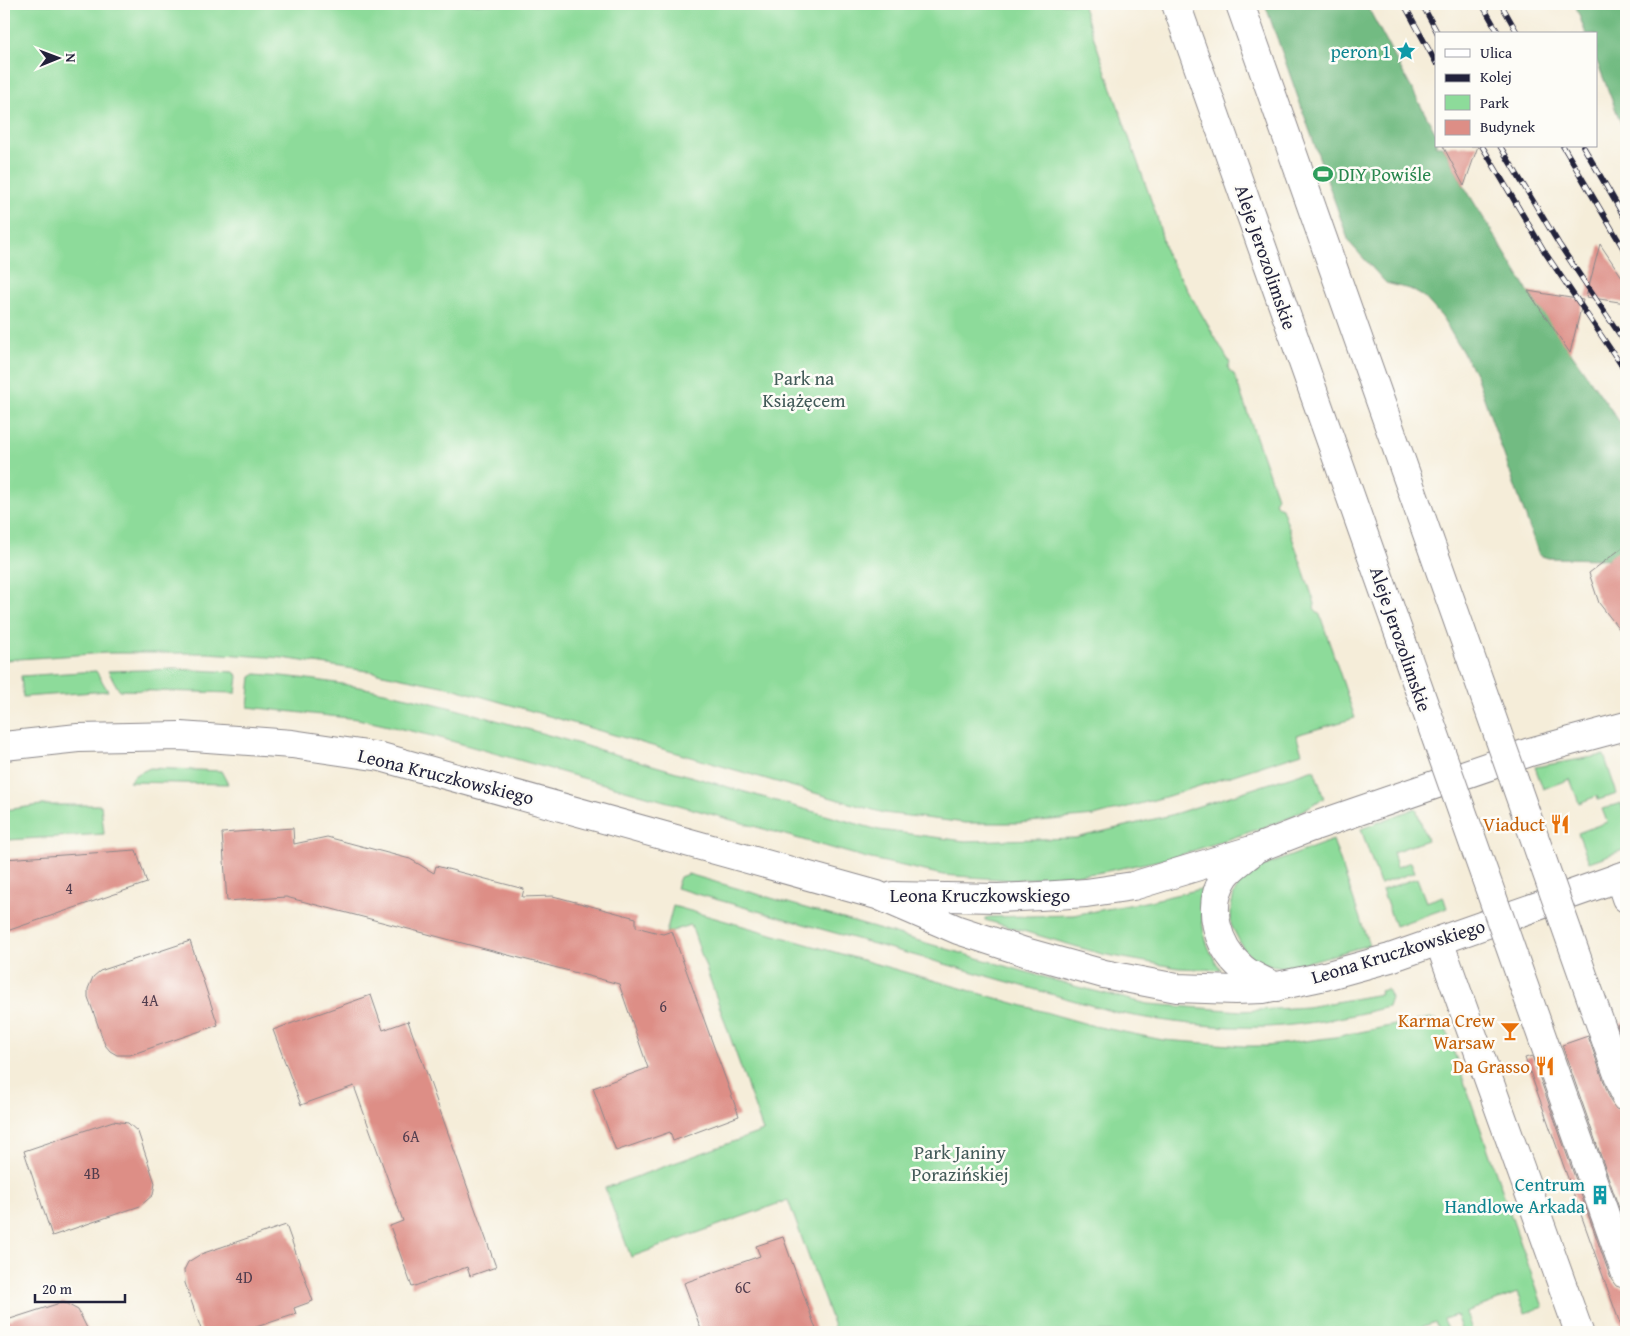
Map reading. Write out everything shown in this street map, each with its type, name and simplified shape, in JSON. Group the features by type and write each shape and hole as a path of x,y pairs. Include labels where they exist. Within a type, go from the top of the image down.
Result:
{"street":[{"name":"Aleje Jerozolimskie","path":"1176,4 1626,1274"},
{"path":"1240,4 1626,1097"},
{"name":"Leona Kruczkowskiego","path":"877,895 998,898 1086,894 1133,886 1256,850 1309,828 1530,752 1626,726"},
{"name":"Leona Kruczkowskiego","path":"4,746 78,738 180,736 292,744 352,752 429,769 877,895 958,930 1025,952 1128,980 1198,989 1235,990 1276,987 1366,965 1624,883"},
{"path":"1256,850 1225,876 1218,893 1216,927 1221,942 1243,969 1276,987"},
{"path":"1439,941 1579,1332"}],"green space":[{"name":"Park na Książęcem","path":"4,4 1082,4 1157,217 1166,253 1230,363 1228,367 1230,372 1234,374 1277,497 1275,501 1277,506 1282,508 1315,604 1314,608 1320,615 1355,718 1296,735 1302,753 1165,797 1094,816 1018,823 966,823 884,813 452,688 373,672 283,658 208,653 106,653 4,660"},
{"path":"1265,4 1366,4 1435,132 1435,148 1444,148 1464,186 1528,291 1626,431 1626,545 1608,559 1548,558 1539,555 1476,375 1442,317 1424,297 1410,289 1386,283 1349,242"},
{"path":"1575,4 1626,4 1626,136 1598,64 1598,32 1585,32"},
{"path":"176,669 234,672 238,676 236,693 119,690 108,671"},
{"path":"96,671 108,691 23,697 21,676"},
{"path":"256,674 335,683 411,698 486,717 879,830 965,841 1076,838 1171,815 1314,769 1324,798 1289,818 1271,825 1171,858 1097,873 1012,880 943,875 867,858 437,737 358,719 248,707 251,677"},
{"path":"1604,755 1617,794 1598,800 1597,796 1579,803 1570,779 1543,789 1535,767"},
{"path":"150,768 221,771 228,784 129,782 135,775"},
{"path":"1621,803 1626,819 1626,849 1589,862 1578,833 1607,822 1602,809"},
{"path":"41,805 101,805 104,834 8,840 5,810"},
{"path":"1416,808 1427,840 1393,852 1397,867 1411,862 1415,872 1380,884 1361,829"},
{"path":"1333,840 1369,945 1284,967 1269,965 1255,960 1244,950 1231,925 1231,907 1234,894 1240,883 1251,871"},
{"path":"688,874 1078,987 1148,1004 1242,1011 1307,1007 1381,994 1380,991 1387,989 1391,998 1388,1007 1328,1020 1267,1027 1211,1026 1118,1013 676,888 680,877"},
{"path":"1417,878 1426,902 1443,896 1447,908 1395,926 1382,890"},
{"path":"1205,888 1202,910 1204,931 1206,941 1221,970 1179,968 1102,954 985,920 985,918 989,917 1073,915 1145,902"},
{"name":"Park Janiny Porazińskiej","path":"673,906 1094,1026 1163,1040 1267,1046 1335,1037 1430,1018 1444,1024 1543,1307 1525,1313 1517,1293 1466,1312 1472,1332 1462,1332 1456,1315 1444,1319 1449,1332 1439,1332 1435,1322 1422,1327 1424,1332 1414,1332 1413,1330 1407,1332 836,1332 788,1200 631,1257 605,1188 763,1131 691,925 666,933"}],"building":[{"path":"1444,148 1477,148 1464,186"},
{"path":"1600,244 1626,283 1626,303 1586,297"},
{"path":"1528,291 1583,300 1570,353"},
{"path":"1626,545 1626,638 1599,603 1589,573"},
{"path":"293,828 294,844 327,837 410,859 434,873 436,866 524,889 522,897 553,896 636,918 636,927 663,934 672,931 739,1116 673,1141 670,1132 616,1151 593,1088 648,1068 619,984 286,897 227,901 222,833"},
{"path":"136,850 147,883 4,932 4,859"},
{"path":"190,941 218,1025 130,1055 117,1055 110,1051 105,1045 88,997 88,989 93,977 100,971"},
{"path":"371,995 383,1030 408,1021 496,1267 470,1276 467,1267 412,1287 390,1226 403,1221 354,1086 301,1105 273,1030"},
{"path":"1626,1022 1626,1051 1617,1025"},
{"path":"1588,1036 1611,1102 1616,1109 1626,1112 1626,1228 1562,1045"},
{"path":"1532,1056 1611,1279 1616,1286 1626,1289 1626,1332 1623,1332 1525,1058"},
{"path":"113,1121 128,1123 138,1132 155,1183 153,1195 140,1206 52,1236 24,1151"},
{"path":"286,1225 313,1301 294,1308 296,1314 241,1332 202,1332 185,1283 184,1270 188,1262 201,1254"},
{"path":"783,1237 817,1332 702,1332 684,1283 760,1256 756,1246"},
{"path":"63,1302 78,1310 89,1332 4,1332 4,1321"}],"railway":[{"path":"1404,4 1435,61"},
{"path":"1422,4 1437,32"},
{"path":"1482,4 1498,32"},
{"path":"1501,4 1517,32"},
{"path":"1483,148 1546,254 1626,372"},
{"path":"1501,148 1559,244 1626,344"},
{"path":"1564,148 1626,253"},
{"path":"1584,148 1626,220"}],"place":[{"name":"peron 1","path":"1406,51"},
{"name":"DIY Powiśle","path":"1323,174"},
{"name":"Viaduct","path":"1560,824"},
{"name":"Karma Crew Warsaw","path":"1510,1031"},
{"name":"Da Grasso","path":"1545,1066"},
{"name":"Centrum Handlowe Arkada","path":"1600,1195"}]}
